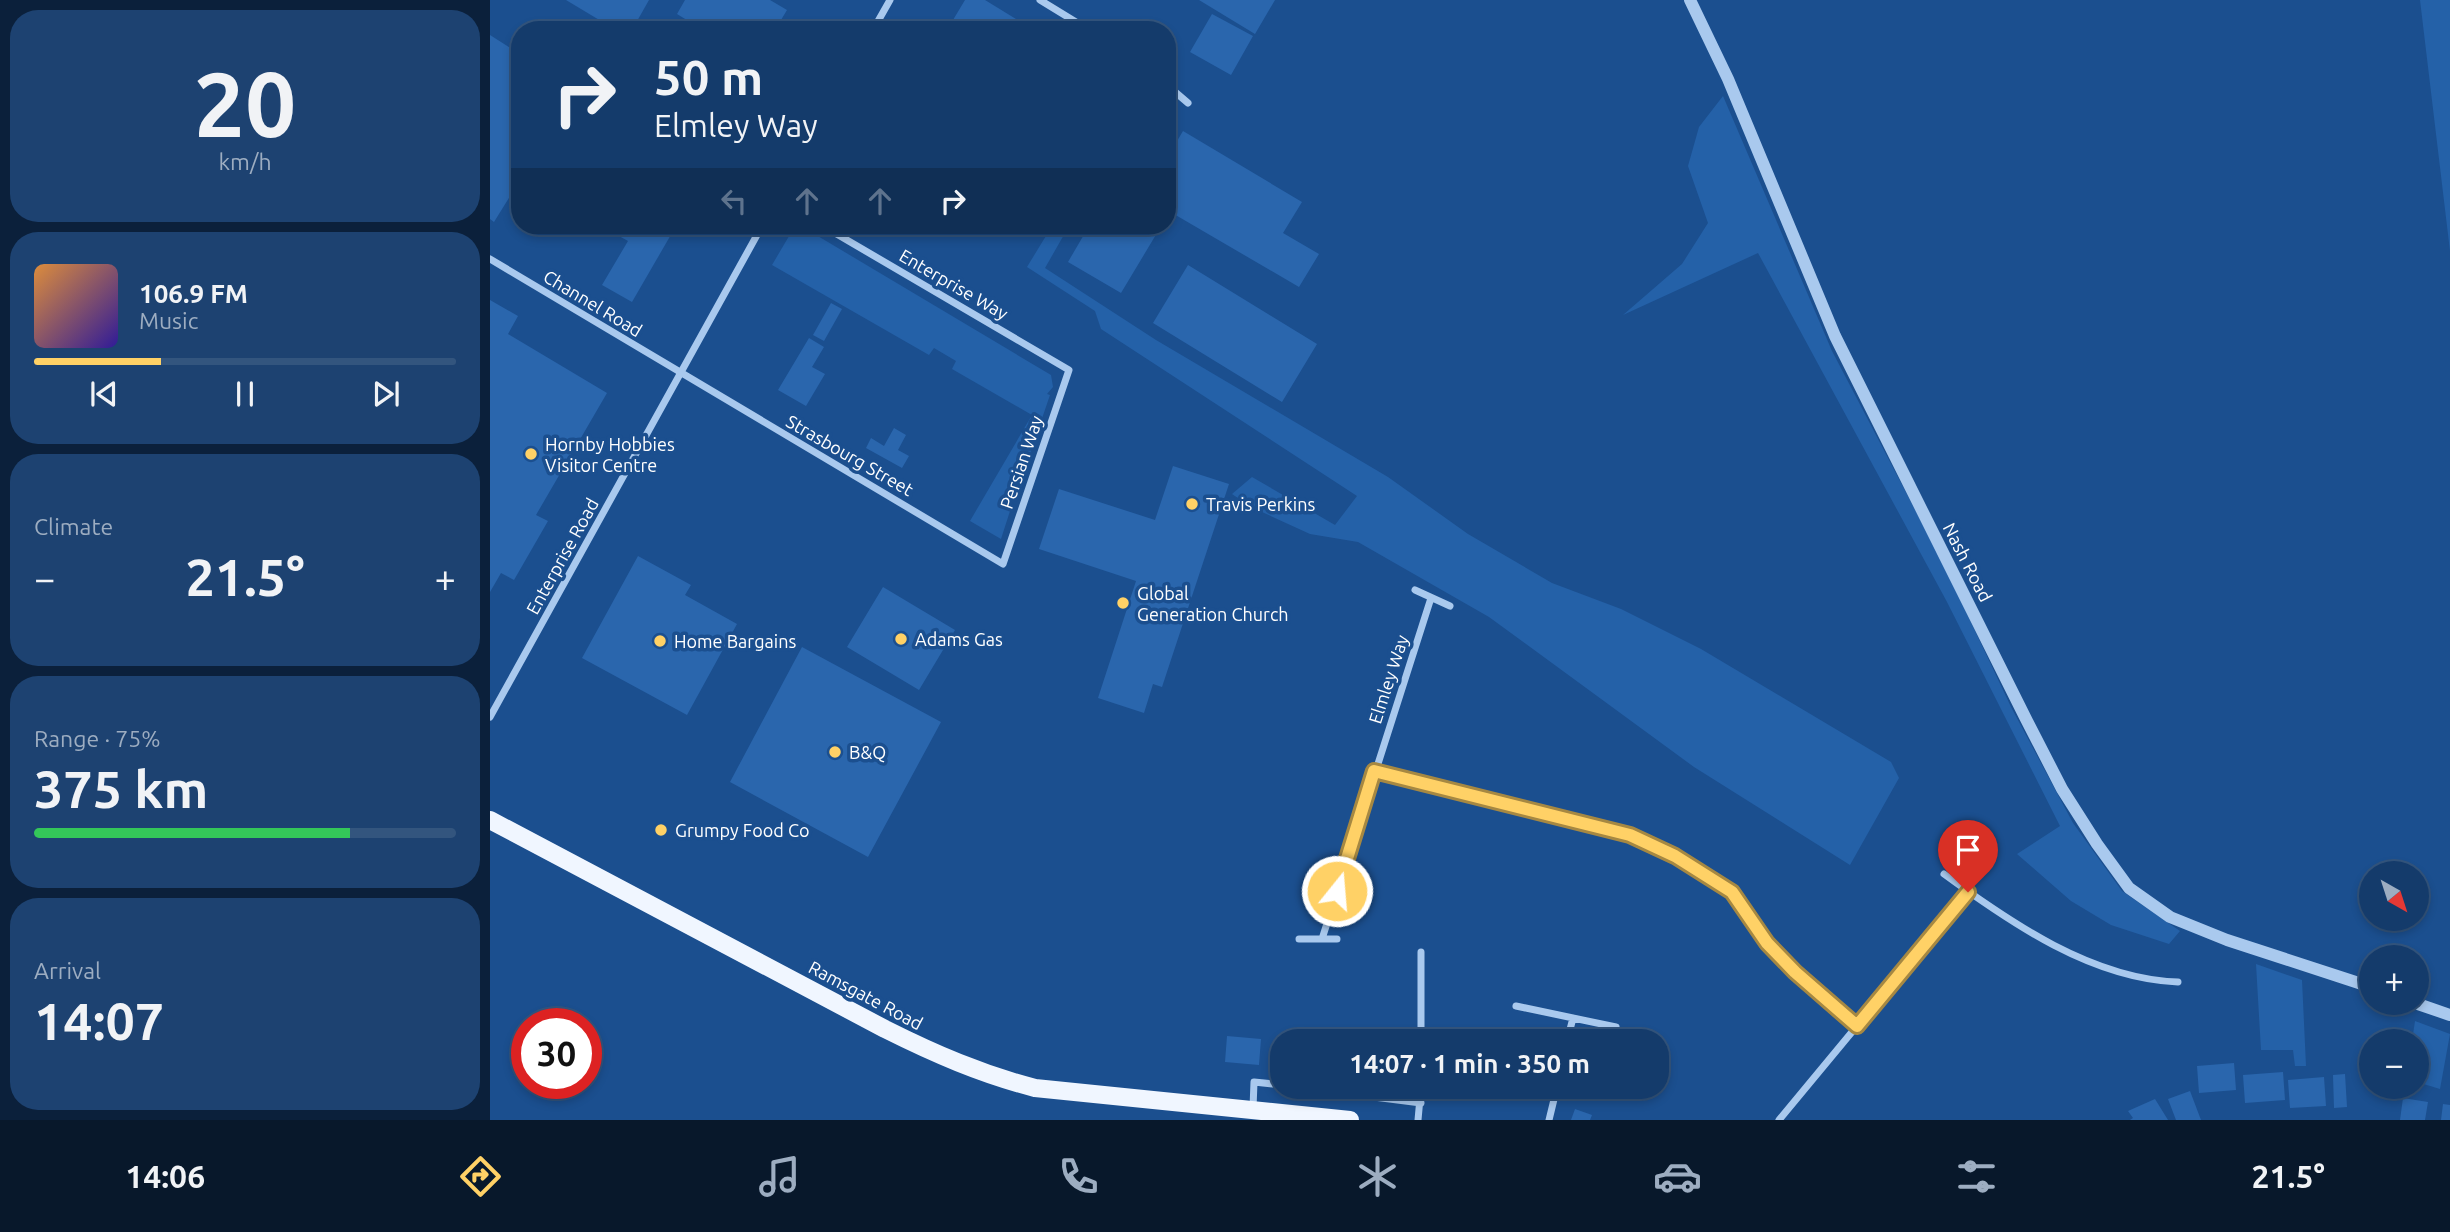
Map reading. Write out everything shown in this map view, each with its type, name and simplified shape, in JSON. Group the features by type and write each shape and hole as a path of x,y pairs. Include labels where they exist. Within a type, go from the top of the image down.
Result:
{"main road":[{"name":"Ramsgate Road","path":"490,820 949,1062 1035,1088 1350,1120"}],"street":[{"path":"878,21 890,0"},
{"path":"1040,0 1074,21"},
{"name":"Nash Road","path":"1690,0 1723,66 1835,336 2062,789 2097,844 2129,888 2170,917 2227,940 2359,983"},
{"path":"1176,93 1188,103"},
{"name":"Enterprise Road","path":"490,717 757,235"},
{"name":"Enterprise Way","path":"839,235 1069,370"},
{"name":"Channel Road","path":"490,259 681,374"},
{"name":"Persian Way","path":"1003,564 1069,370"},
{"name":"Strasbourg Street","path":"681,374 1003,564"},
{"path":"1415,590 1450,606"},
{"name":"Elmley Way","path":"1322,939 1432,598"},
{"path":"1374,771 1630,835 1675,856 1732,892 1767,943 1795,972 1857,1026"},
{"path":"1944,874 2022,928 2078,956 2146,981 2178,982"},
{"path":"1779,1120 1968,892"},
{"path":"1299,939 1337,939"},
{"path":"1420,952 1421,1029"},
{"path":"1516,1006 1616,1027"},
{"path":"2429,1008 2450,1015"},
{"path":"1570,1029 1573,1018"},
{"path":"1253,1109 1254,1082 1270,1084"},
{"path":"1390,1099 1421,1103"},
{"path":"1418,1120 1421,1099"},
{"path":"1549,1120 1554,1099"}],"shaded area":[{"path":"2420,0 2450,0 2450,251"},
{"path":"1723,96 1832,351 1944,565 2011,707 2073,823 2122,891 2180,931 2169,944 2111,925 2071,901 2017,854 2060,826 1947,602 1758,253 1623,315 1682,264 1708,223 1688,166 1699,127"},
{"path":"790,235 816,235 1051,375 1053,387 1047,394 1050,395 1016,495 1011,494 1006,509 1010,511 1001,539 970,521 1032,415 952,369 956,361 934,348 929,355 772,265"},
{"path":"1047,235 1064,235 1045,268 1156,340 1388,477 1468,534 1552,583 1621,609 1701,649 1891,762 1899,778 1850,865 1694,767 1489,617 1358,542 1310,534 1251,507 1232,494 1252,477 1335,525 1357,496 1101,329 1095,311 1027,267"},
{"path":"2256,964 2302,980 2306,1066 2295,1066 2293,1050 2261,1050"},
{"path":"2415,1021 2450,1034 2440,1089 2429,1086 2429,1029 2414,1029"}],"building":[{"path":"566,0 649,0 637,21 601,21"},
{"path":"685,0 770,0 787,10 780,21 688,21 677,14"},
{"path":"965,0 985,0 1019,21 952,21"},
{"path":"1199,0 1275,0 1255,34"},
{"path":"1212,14 1253,36 1231,75 1190,52"},
{"path":"490,35 511,48 511,195 494,222 490,219"},
{"path":"1183,131 1302,202 1283,233 1319,254 1299,287 1176,215 1176,143"},
{"path":"617,235 671,235 632,302 602,285 628,241"},
{"path":"1084,235 1156,235 1121,293 1068,262"},
{"path":"1188,265 1317,344 1282,402 1153,323"},
{"name":"Hornby Hobbies Visitor Centre","path":"490,300 518,316 508,334 607,393 536,515 548,521 514,580 501,573 490,592"},
{"path":"831,303 842,309 824,341 813,335"},
{"path":"809,338 824,347 812,367 825,374 806,406 778,390"},
{"path":"894,428 906,435 898,450 909,456 902,468 866,448 871,438 884,446"},
{"path":"1173,466 1229,484 1162,687 1153,684 1144,713 1098,698 1136,581 1039,549 1059,489 1155,520"},
{"name":"Home Bargains","path":"638,556 691,585 685,595 737,624 687,715 582,658"},
{"name":"Adams Gas","path":"883,587 955,630 919,690 847,647"},
{"name":"B&Q","path":"802,647 941,722 868,857 730,782"},
{"path":"1227,1036 1261,1039 1259,1065 1225,1062"},
{"path":"2234,1063 2236,1090 2199,1093 2197,1066"},
{"path":"2283,1072 2285,1100 2245,1103 2243,1075"},
{"path":"2345,1074 2347,1107 2334,1108 2333,1075"},
{"path":"2324,1077 2326,1106 2290,1108 2288,1080"},
{"path":"2190,1091 2201,1120 2176,1120 2168,1099"},
{"path":"2155,1099 2168,1120 2130,1120 2133,1118 2128,1111"},
{"path":"2403,1099 2428,1102 2425,1120 2400,1120"},
{"path":"2443,1104 2450,1105 2450,1120 2441,1120"},
{"path":"1575,1109 1592,1115 1590,1120 1571,1120"}],"place":[{"name":"Hornby Hobbies Visitor Centre","path":"531,454"},
{"name":"Travis Perkins","path":"1192,504"},
{"name":"Global Generation Church","path":"1123,603"},
{"name":"Adams Gas","path":"901,639"},
{"name":"Home Bargains","path":"660,641"},
{"name":"B&Q","path":"835,752"},
{"name":"Grumpy Food Co","path":"661,830"}],"route":[{"path":"1337,891 1374,771 1630,835 1675,856 1732,892 1767,943 1795,972 1857,1026 1968,892"}]}
